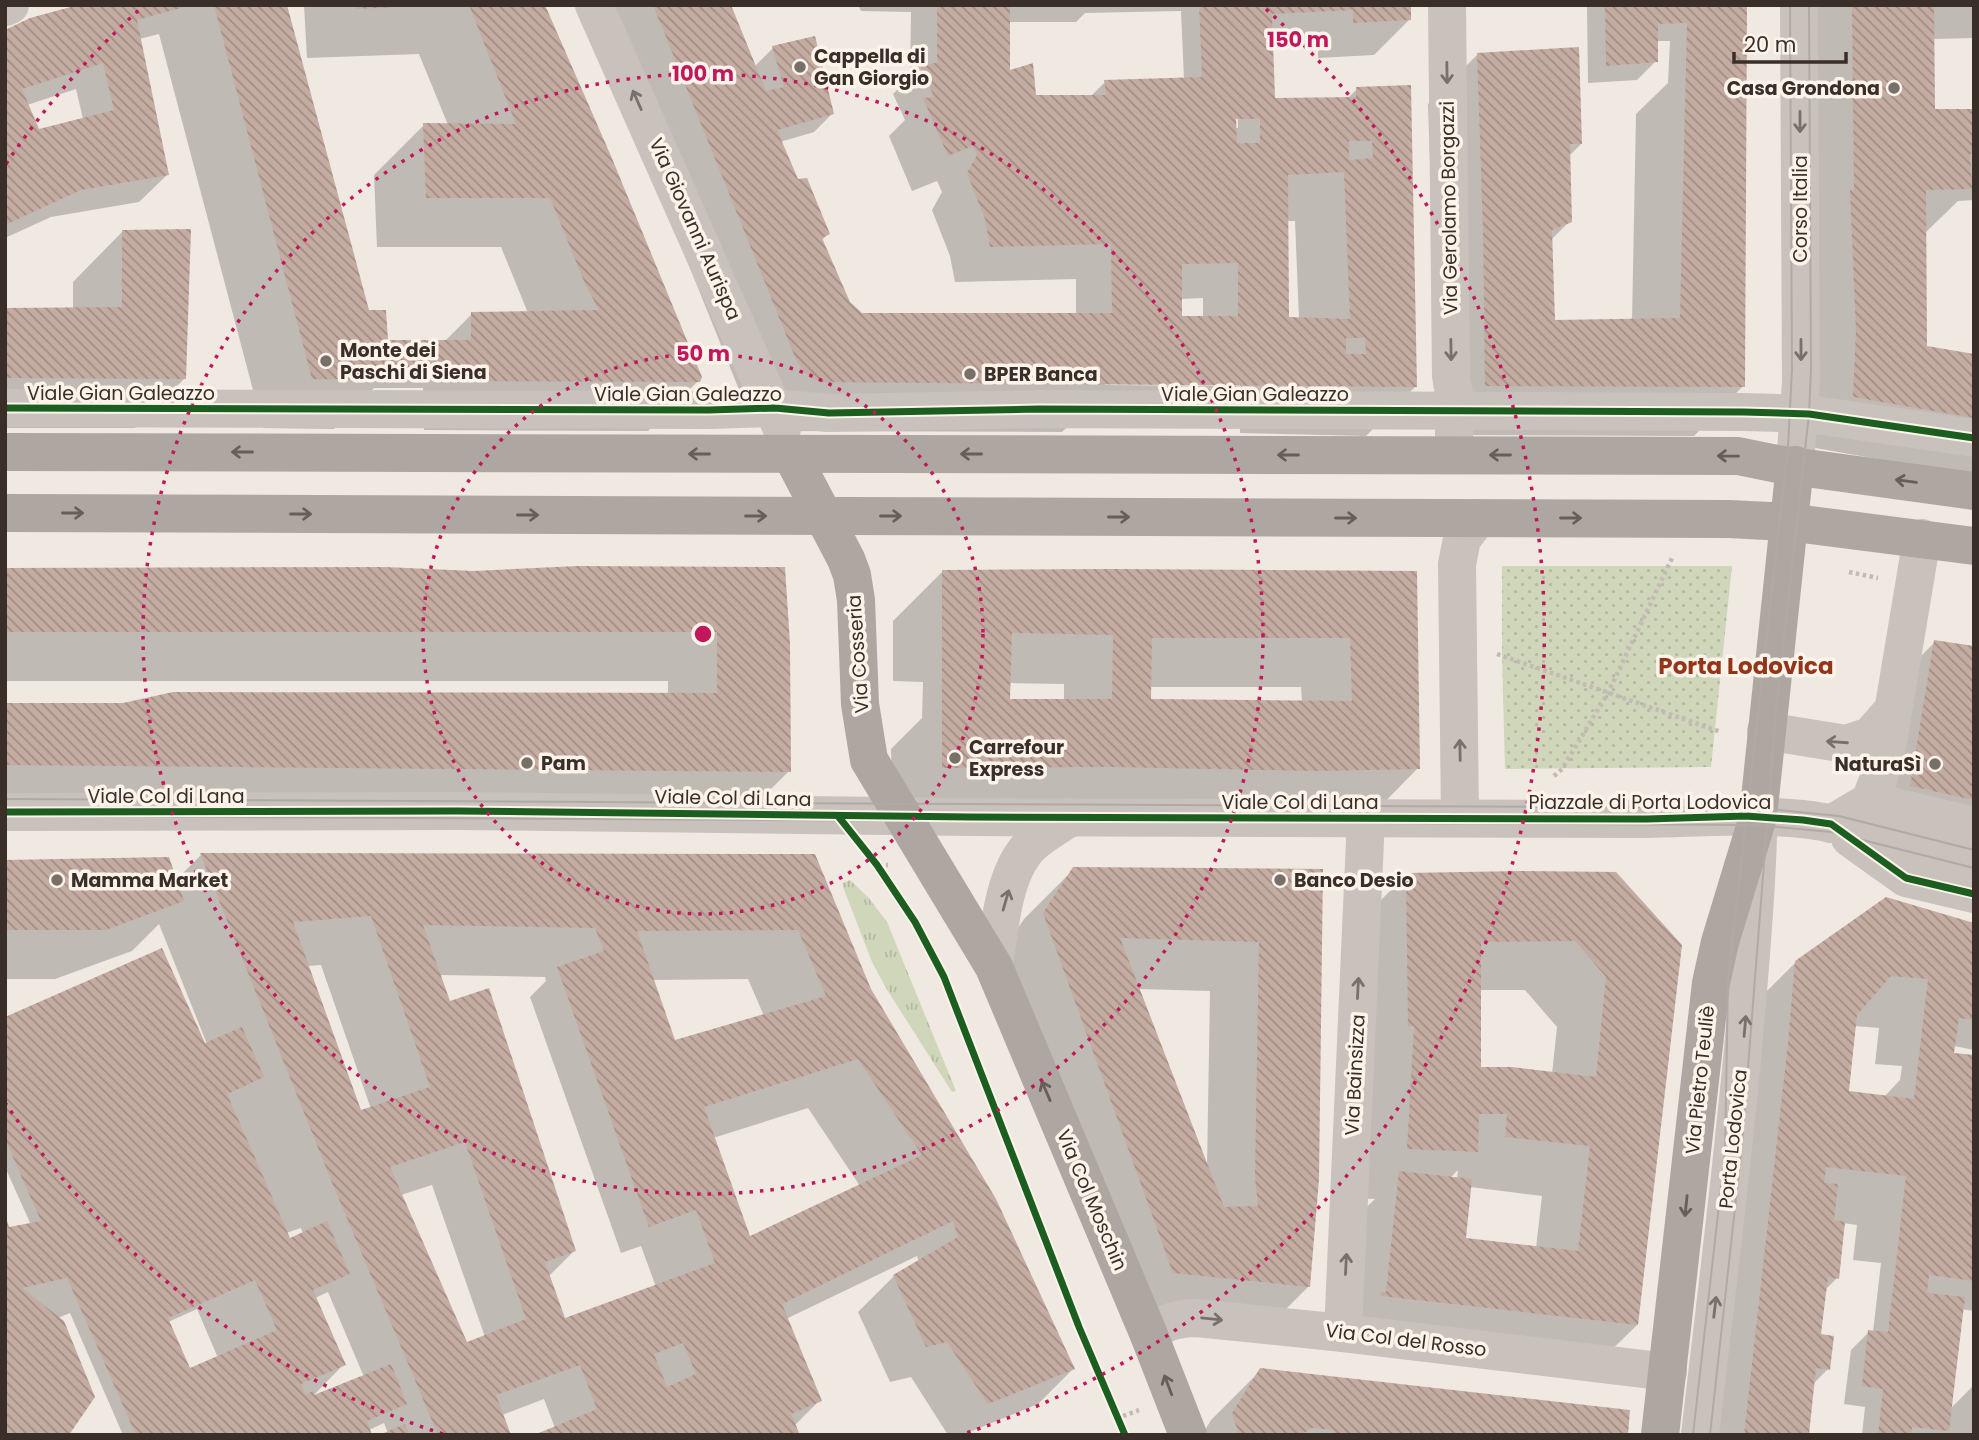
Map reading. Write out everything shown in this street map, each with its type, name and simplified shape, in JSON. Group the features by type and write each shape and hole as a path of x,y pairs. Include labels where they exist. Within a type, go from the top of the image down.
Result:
{"main road":[{"path":"10,452 1738,456 1974,491"},
{"name":"Via Cosseria","path":"792,454 852,575 856,600 860,705 869,760 903,816"},
{"name":"Piazzale di Porta Lodovica","path":"1758,817 1795,465"},
{"path":"5,513 1716,519 1787,522 1974,546"},
{"name":"Via Col Moschin","path":"903,816 994,967 1149,1335 1188,1435"},
{"name":"Via Pietro Teuliè","path":"1660,1435 1711,983 1720,942 1758,817"}],"street":[{"name":"Via Giovanni Aurispa","path":"594,5 775,408 792,454"},
{"name":"Via Gerolamo Borgazzi","path":"1447,5 1451,376 1454,411"},
{"name":"Corso Italia","path":"1799,5 1799,414"},
{"name":"Viale Gian Galeazzo","path":"10,408 775,408 829,413 1039,409 1454,411"},
{"path":"10,408 10,452"},
{"path":"1039,409 1039,454"},
{"name":"Viale Gian Galeazzo","path":"1198,409 1199,455"},
{"path":"408,410 408,453"},
{"path":"447,453 448,410"},
{"path":"1455,455 1454,411 1799,414 1974,438"},
{"name":"Piazzale di Porta Lodovica","path":"1795,465 1799,414"},
{"path":"1460,818 1457,564 1462,538 1478,518"},
{"path":"1831,824 1870,801 1888,742 1922,538"},
{"path":"1766,731 1846,744 1870,736 1892,711"},
{"path":"1870,801 1974,826"},
{"name":"Viale Col di Lana","path":"5,812 457,811 838,816 1460,818"},
{"path":"994,967 1003,906 1016,868 1029,846 1071,817"},
{"name":"Piazzale di Porta Lodovica","path":"1460,818 1758,817 1831,824 1906,878 1974,894"},
{"name":"Porta Lodovica","path":"1700,1435 1734,1143 1756,904 1758,817"},
{"name":"Via Bainsizza","path":"1343,1333 1366,818"},
{"path":"1831,824 1974,860"},
{"name":"Via Col del Rosso","path":"1149,1335 1159,1326 1180,1318 1343,1333 1668,1372"}],"path":[{"path":"1554,776 1562,769 1608,693 1674,552"},
{"path":"1851,572 1884,579"},
{"path":"1492,652 1721,732"},
{"path":"838,816 884,876"},
{"path":"1113,1406 1121,1426"}],"green space":[{"path":"1502,566 1732,566 1711,767 1505,769"},
{"path":"850,880 868,897 887,922 956,1091 952,1092 872,962 843,887 843,883"}],"building":[{"path":"78,5 191,5 137,20 169,175 81,190 5,225 5,30 30,18","holes":["103,63 114,110 39,129 22,89"]},
{"path":"214,5 287,5 369,310 386,310 388,340 471,340 471,312 599,310 586,286 550,198 426,198 423,123 516,124 469,5 545,5 702,377 700,382 473,381 472,370 385,370 385,380 312,379"},
{"path":"356,5 396,5 396,7 356,9"},
{"path":"653,5 731,5 766,91 784,87 772,46 815,36 834,114 777,130 798,179 807,178 830,234 822,238 850,302 862,313 1112,313 1111,244 990,247 985,219 967,173 977,155 973,146 948,156 923,98 934,97 920,65 937,63 937,5 1010,5 1010,70 1033,63 1036,95 1106,95 1104,80 1202,77 1199,5 1411,5 1411,20 1353,23 1353,10 1272,14 1275,98 1356,97 1356,87 1411,85 1417,387 819,382 804,372 797,362","holes":["1236,119 1260,119 1260,143 1237,143","1349,141 1372,141 1373,158 1349,160","1344,172 1350,319 1289,317 1288,175","1238,263 1238,316 1182,316 1182,264","1346,338 1365,338 1366,354 1346,354"]},
{"path":"1605,5 1747,5 1745,387 1485,386 1477,53 1579,47 1582,144 1570,144 1572,222 1552,230 1555,320 1680,318 1687,23 1658,24 1658,62 1606,66"},
{"path":"1852,5 1934,5 1935,109 1974,109 1974,154 1970,154 1972,189 1926,190 1927,346 1974,354 1974,418 1853,397 1856,331 1850,190 1854,190"},
{"path":"191,229 186,379 5,378 5,308 122,307 122,230"},
{"path":"578,566 785,567 790,644 791,772 5,765 5,703 123,703 173,692 717,693 717,632 5,632 5,568 385,567 473,571"},
{"path":"942,570 1417,571 1420,769 1315,771 1112,767 942,768","holes":["1012,633 1113,635 1112,699 1010,699","1152,638 1350,638 1352,701 1151,699"]},
{"path":"1934,640 1974,646 1974,800 1910,786"},
{"path":"200,853 815,854 871,989 996,1199 1075,1369 988,1404 947,1342 926,1347 893,1275 958,1237 953,1221 782,1304 822,1401 791,1414 800,1435 534,1435 597,1409 580,1365 496,1395 511,1435 438,1435 333,1185","holes":["371,916 430,1087 361,1110 293,922","423,925 595,928 604,951 557,967 649,1227 696,1210 715,1263 565,1318 545,1262 576,1251 489,988 450,1001","798,930 826,996 675,1040 637,931","858,1059 922,1155 750,1236 704,1107","465,1142 526,1319 467,1342 390,1167","683,1343 696,1374 667,1387 654,1354"]},
{"path":"169,857 184,901 106,930 5,930 5,860"},
{"path":"1073,867 1323,869 1319,1179 1310,1287 1173,1273 1043,913","holes":["1120,938 1259,942 1255,1177 1258,1206 1224,1207"]},
{"path":"1616,872 1682,945 1638,1325 1381,1296 1381,1292 1386,1292 1399,1171 1472,1179 1466,1238 1578,1251 1590,1146 1505,1137 1507,1114 1479,1114 1478,1152 1407,1149 1414,1026 1408,1027 1406,873","holes":["1575,941 1606,977 1596,1077 1512,1067 1481,1067 1481,942"]},
{"path":"1886,897 1974,923 1974,1020 1959,1018 1954,1053 1974,1055 1974,1281 1929,1275 1927,1293 1965,1297 1949,1431 1912,1427 1911,1435 1878,1435 1883,1389 1862,1386 1868,1330 1888,1332 1906,1176 1826,1167 1824,1183 1838,1184 1834,1220 1845,1222 1839,1279 1828,1277 1821,1334 1834,1336 1830,1370 1816,1368 1809,1435 1744,1435 1795,961","holes":["1891,976 1928,979 1914,1099 1849,1091 1857,1015"]},
{"path":"162,948 205,1043 242,1027 264,1077 227,1094 290,1238 327,1221 350,1274 313,1290 346,1365 301,1384 305,1395 313,1391 314,1395 391,1364 407,1404 367,1421 372,1435 136,1435 67,1278 22,1288 64,1321 95,1397 69,1435 5,1435 5,1214 9,1227 41,1221 5,1139 5,1017","holes":["255,1280 277,1330 190,1368 168,1318"]},
{"path":"1260,1368 1630,1410 1628,1435 1334,1435 1334,1430 1312,1428 1301,1435 1239,1435 1232,1413"},
{"path":"405,1424 410,1435 379,1435"}],"tram line":[{"path":"1693,1435 1725,1152 1728,980 1788,447 1792,369 1790,5"},
{"path":"1710,1435 1742,1144 1776,710 1809,414 1809,5"},
{"path":"5,799 1759,808 1839,816 1974,850"},
{"path":"5,816 1756,825 1831,832 1974,868"}],"cycle path":[{"path":"5,408 775,408 829,413 1039,409 1744,412 1809,414 1974,438"},
{"path":"5,812 457,811 970,817 1647,819 1746,816 1831,824 1906,878 1974,894"},
{"path":"838,816 877,865 915,922 944,977 1079,1327 1125,1435"}],"place":[{"name":"Cappella di Gan Giorgio","path":"800,67"},
{"name":"Casa Grondona","path":"1894,88"},
{"name":"Monte dei Paschi di Siena","path":"326,361"},
{"name":"BPER Banca","path":"970,374"},
{"name":"Carrefour Express","path":"955,758"},
{"name":"Pam","path":"527,763"},
{"name":"NaturaSì","path":"1935,764"},
{"name":"Mamma Market","path":"57,880"},
{"name":"Banco Desio","path":"1280,880"}],"district":[{"name":"Porta Lodovica","path":"1746,666"}]}
